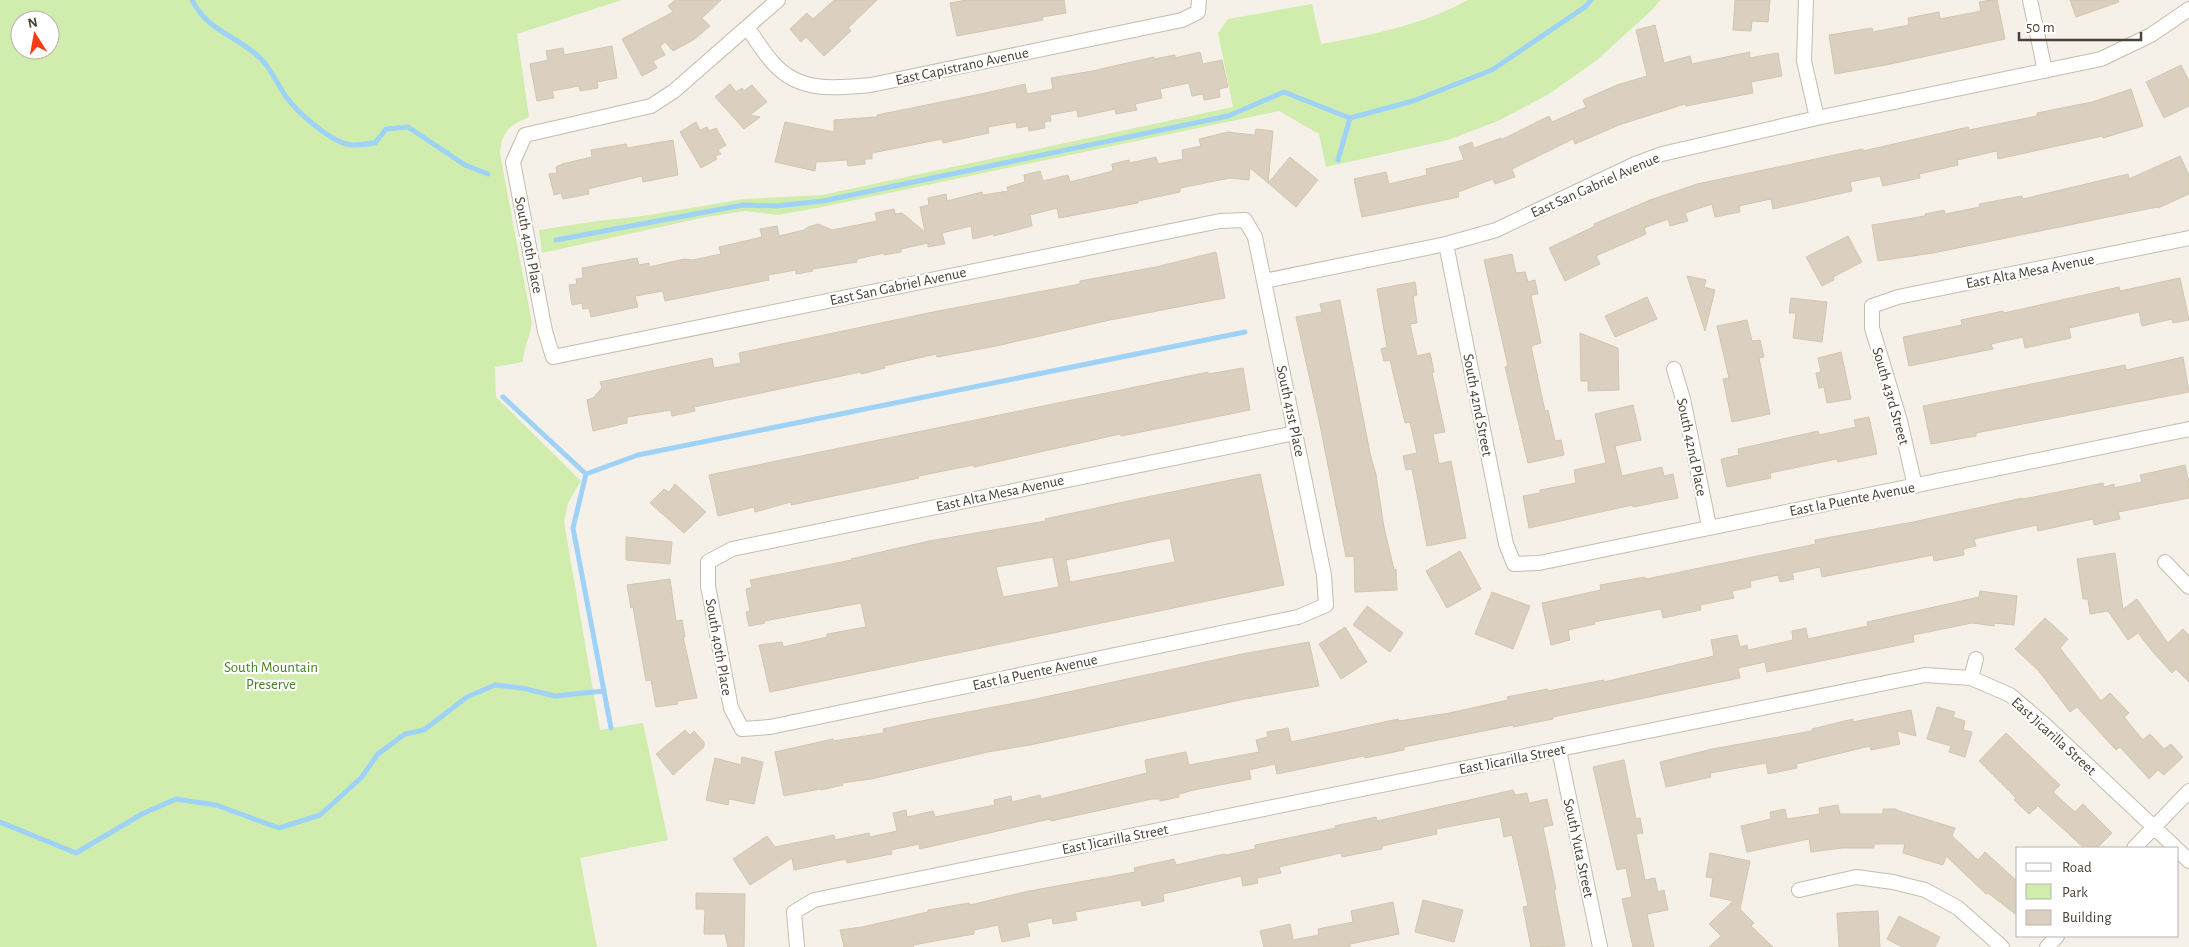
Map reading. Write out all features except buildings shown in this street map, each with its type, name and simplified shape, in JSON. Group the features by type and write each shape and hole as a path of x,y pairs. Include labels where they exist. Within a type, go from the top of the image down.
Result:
{"street":[{"path":"748,28 778,0"},
{"path":"1806,0 1804,61 1816,118"},
{"path":"2030,0 2045,70"},
{"name":"East Capistrano Avenue","path":"748,28 776,66 798,81 825,89 870,85 1182,20 1199,6"},
{"name":"East San Gabriel Avenue","path":"1264,281 1446,244 1496,230 1634,164 1662,154 1816,118 2101,59 2151,35 2189,9"},
{"name":"South 40th Place","path":"553,357 545,331 513,162 525,135 650,106 674,91 748,28"},
{"name":"East San Gabriel Avenue","path":"553,357 1220,220 1245,220"},
{"name":"South 41st Place","path":"1245,220 1255,237 1324,575 1326,605"},
{"name":"East Alta Mesa Avenue","path":"1872,306 1898,297 2189,238"},
{"name":"South 42nd Street","path":"1446,244 1506,544 1514,564"},
{"name":"South 43rd Street","path":"1872,306 1872,328 1900,421 1915,486"},
{"name":"South 42nd Place","path":"1674,369 1683,399 1709,526"},
{"name":"East la Puente Avenue","path":"1514,564 1539,562 2189,429"},
{"name":"East Alta Mesa Avenue","path":"708,562 732,549 1295,433"},
{"name":"South 40th Place","path":"708,562 708,586 731,708 742,729"},
{"path":"2165,562 2189,587"},
{"name":"East la Puente Avenue","path":"742,729 770,727 1298,617 1326,605"},
{"path":"1971,678 1976,659"},
{"name":"East Jicarilla Street","path":"797,947 794,912 814,900 1925,675 1971,678 2010,695 2043,723 2175,847"},
{"name":"South Yuta Street","path":"1558,750 1600,947"},
{"path":"2135,847 2189,792"},
{"name":"East Jicarilla Street","path":"2179,851 2189,861"},
{"path":"1799,890 1856,878 1893,882 1925,890 1958,908 2002,947"},
{"path":"2046,947 2055,937"}],"green space":[{"name":"South Mountain Preserve","path":"0,0 622,0 517,34 529,117 508,130 502,140 500,154 532,323 523,362 495,367 496,397 581,481 568,503 564,522 600,730 643,723 668,840 580,858 597,947 0,947"},
{"path":"1468,0 1660,0 1653,9 1597,60 1549,94 1498,121 1448,140 1326,167 1319,134 1279,111 822,207 778,215 745,211 706,217 542,253 539,230 643,216 744,199 822,195 1233,107 1218,33 1228,19 1312,4 1321,44 1378,33 1415,23"}],"waterway":[{"path":"192,0 199,11 216,28 246,46 264,62 292,104 326,134 352,145 375,143 386,129 408,127 465,165 488,174"},
{"path":"556,240 743,205 776,206 823,201 1228,116 1284,92 1350,118 1413,101 1492,70 1585,7 1591,0"},
{"path":"1338,160 1350,118"},
{"path":"611,728 573,528 586,474 638,455 1245,332"},
{"path":"503,397 586,474"},
{"path":"0,822 76,853 142,814 176,799 216,805 279,828 320,815 361,778 378,754 405,734 424,730 467,697 495,685 522,688 555,696 604,691"}]}
